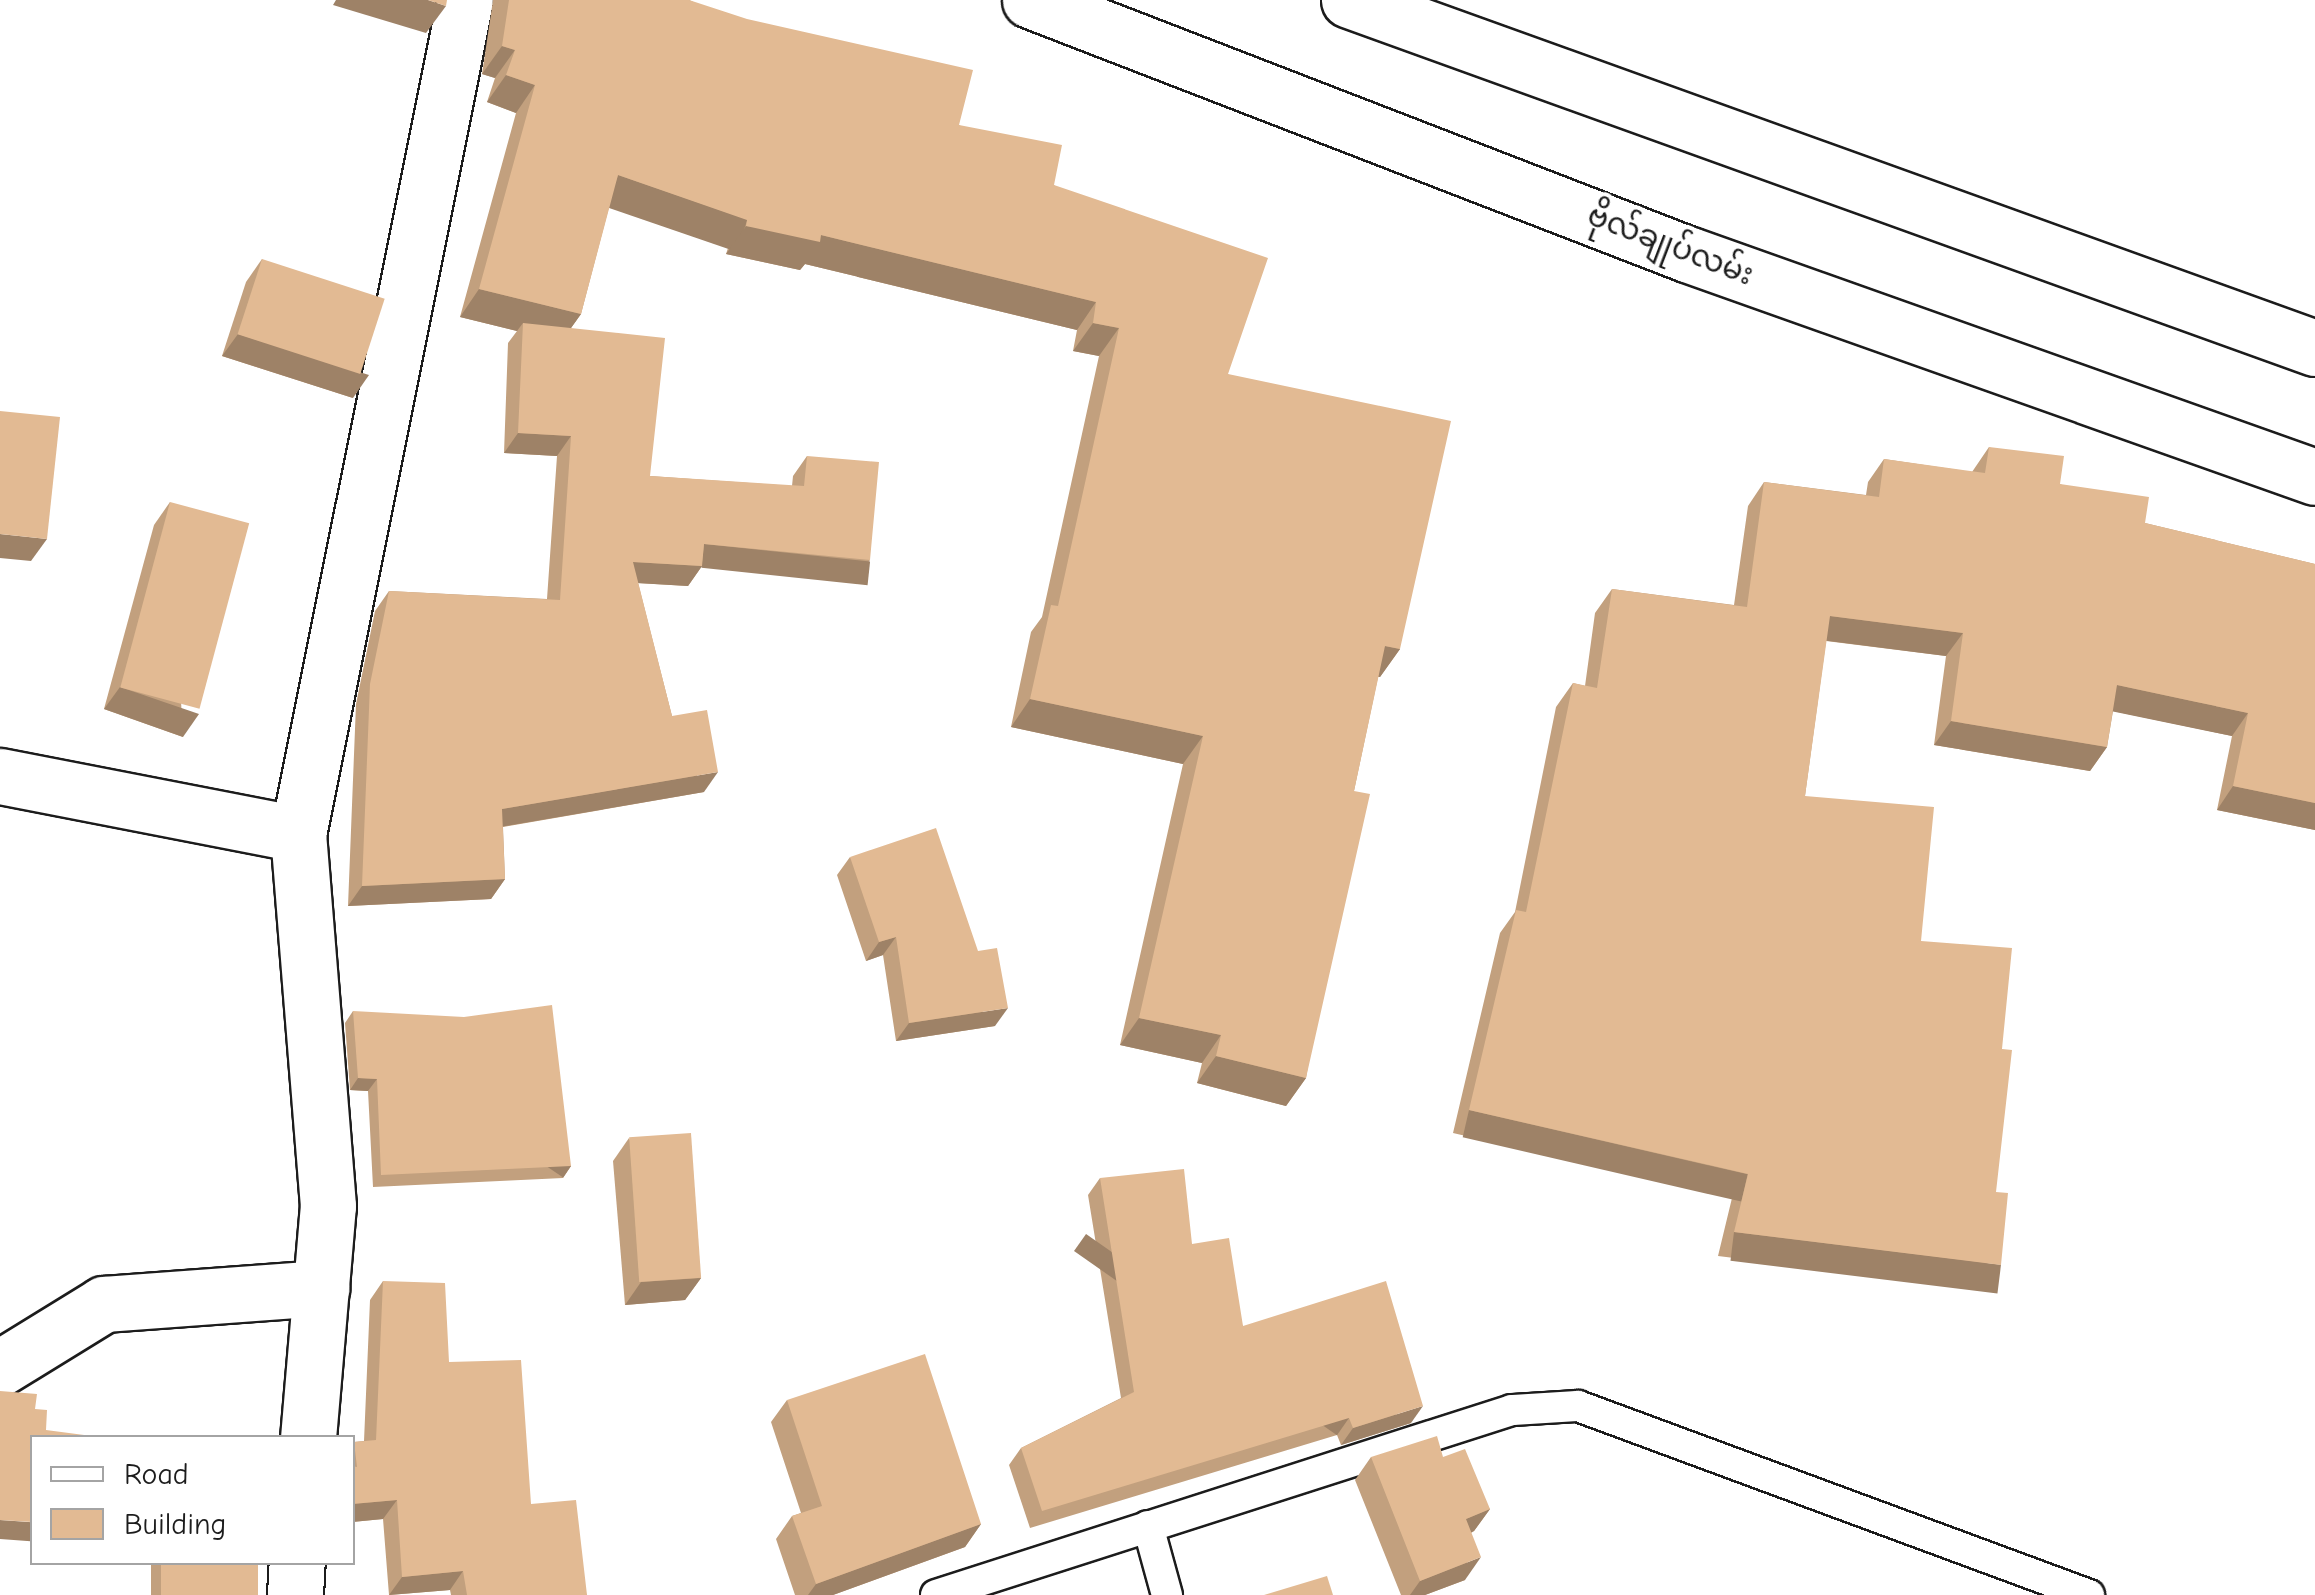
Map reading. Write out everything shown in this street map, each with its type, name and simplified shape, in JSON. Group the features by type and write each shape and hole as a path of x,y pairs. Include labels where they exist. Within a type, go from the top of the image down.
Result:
{"main road":[{"path":"308,1435 328,1206 298,834 465,0"},
{"name":"ဗိုလ်ချုပ်လမ်း","path":"1030,0 1687,254 2315,477"},
{"path":"1349,0 2315,348"},
{"path":"0,776 298,834"},
{"path":"0,1368 104,1304 320,1288"},
{"path":"295,1595 298,1565"}],"lane":[{"path":"936,1595 1512,1410 1578,1406 2089,1595"},
{"path":"1148,1526 1167,1595"}],"building":[{"path":"509,0 689,0 747,19 973,70 959,125 1062,145 1054,185 1268,258 1228,374 1451,421 1400,649 1385,646 1354,791 1370,794 1306,1078 1216,1056 1221,1035 1139,1018 1203,736 1030,699 1051,605 1058,606 1119,328 1093,323 1096,302 821,235 820,242 746,226 747,220 618,175 581,314 479,289 535,85 506,75 515,50 502,46"},
{"path":"262,259 385,299 360,374 238,334"},
{"path":"523,323 665,338 650,476 804,486 807,456 879,462 870,560 704,544 702,566 633,562 672,716 707,710 718,772 502,809 505,879 362,886 370,684 389,591 560,600 571,436 518,433"},
{"path":"0,411 60,417 47,539 0,534"},
{"path":"1989,447 2064,456 2060,484 2149,497 2145,523 2315,564 2315,803 2233,786 2248,713 2117,685 2107,747 1951,721 1963,633 1830,616 1805,796 1934,807 1921,941 2012,948 2002,1049 2012,1050 1996,1192 2008,1193 2001,1265 1734,1232 1748,1174 1469,1110 1516,910 1526,912 1573,683 1597,688 1612,589 1747,607 1764,482 1879,497 1884,459 1985,473"},
{"path":"170,502 249,523 200,709 120,687"},
{"path":"936,828 978,951 997,948 1008,1008 909,1023 896,937 879,942 850,857"},
{"path":"552,1005 571,1166 381,1175 377,1079 358,1078 353,1011 464,1017"},
{"path":"691,1133 701,1278 639,1282 629,1137"},
{"path":"1184,1169 1192,1244 1229,1238 1243,1326 1386,1281 1423,1406 1353,1428 1349,1418 1042,1511 1021,1448 1134,1392 1100,1178"},
{"path":"383,1281 445,1283 449,1362 521,1360 531,1504 576,1500 587,1595 467,1595 463,1571 402,1577 397,1500 355,1504 355,1442 376,1440"},
{"path":"925,1354 981,1524 816,1584 792,1516 822,1506 787,1400"},
{"path":"0,1391 37,1394 35,1409 47,1410 46,1430 84,1435 30,1435 30,1522 0,1520"},
{"path":"1437,1436 1443,1457 1465,1449 1490,1509 1466,1519 1481,1557 1420,1581 1371,1457"},
{"path":"161,1565 258,1565 258,1595 161,1595"},
{"path":"1327,1576 1333,1595 1264,1595"}]}
